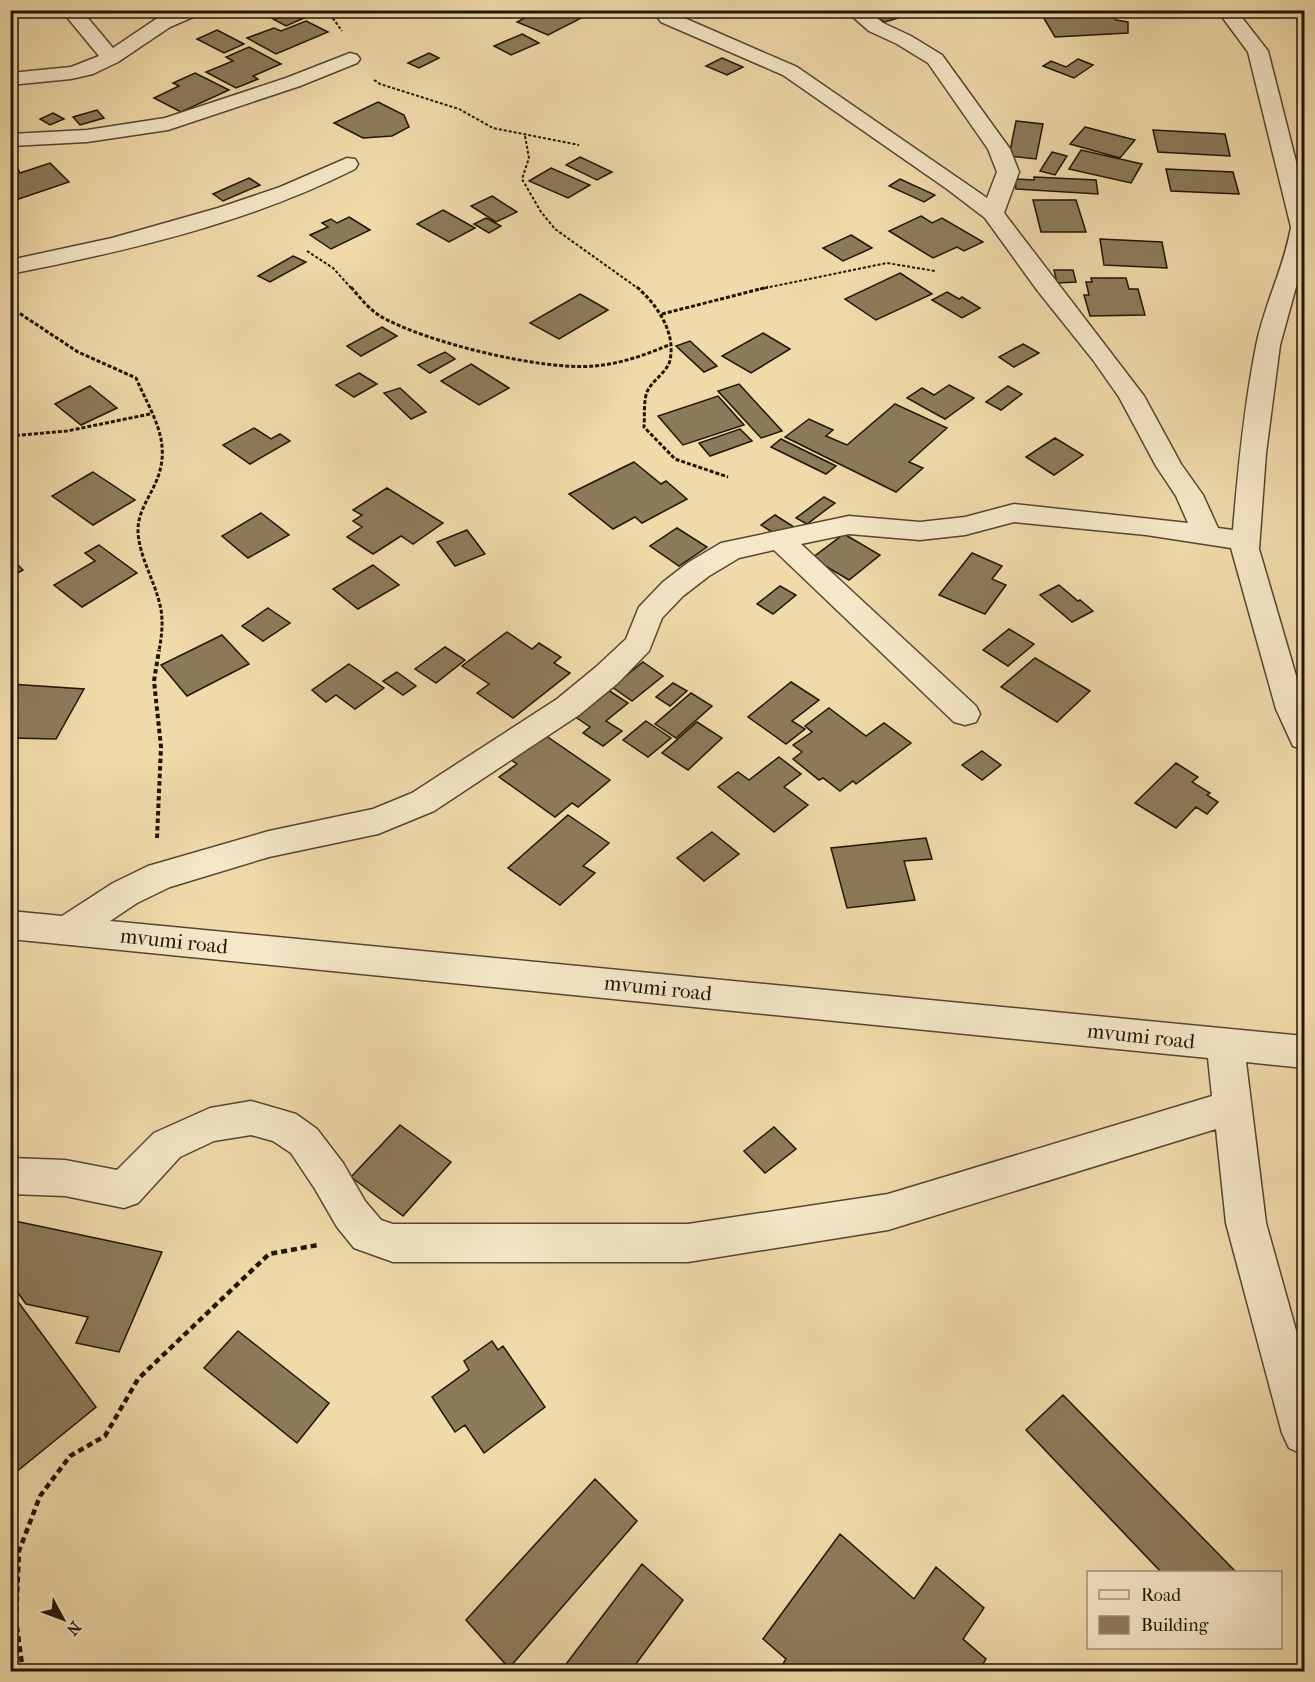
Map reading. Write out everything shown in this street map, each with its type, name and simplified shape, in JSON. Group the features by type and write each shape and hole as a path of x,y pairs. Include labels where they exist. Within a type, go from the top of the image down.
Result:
{"street":[{"path":"70,10 111,58"},
{"path":"10,79 72,73 86,69 111,58 163,22 193,10"},
{"path":"854,10 876,27 904,40 935,59 999,149 1008,172 993,213"},
{"path":"1226,10 1258,51 1302,227 1298,253 1284,287 1268,345 1253,453 1245,549 1291,709 1305,738"},
{"path":"668,18 799,76 956,184 993,213 1045,285 1102,355 1131,396 1169,466 1189,495 1207,535"},
{"path":"10,140 87,136 168,124 293,82 350,59"},
{"path":"10,267 125,242 261,203 315,181 347,164"},
{"path":"68,930 125,893 160,876 270,844 378,821 423,802 568,707 607,675 639,644 650,614 673,590 699,569 731,550 849,525 920,531 965,526 1014,513 1146,526 1245,541"},
{"path":"780,540 965,714"},
{"name":"mvumi road","path":"10,925 1305,1052"},
{"path":"1225,1044 1245,1223 1305,1433"},
{"path":"10,1176 65,1178 124,1190 167,1145 210,1125 251,1118 283,1126 304,1140 329,1176 351,1214 368,1235 393,1244 485,1242 574,1245 700,1241 888,1212 1233,1107"}],"path":[{"path":"327,10 341,28 350,59 380,84 459,109 493,128 579,145"},
{"path":"525,136 529,168 522,179 544,215 556,230 645,293 662,314 668,330 670,362 647,391 644,427 675,459 728,477"},
{"path":"307,251 339,273 364,304 382,317 418,331 473,347 553,365 580,368 624,363 669,345"},
{"path":"662,314 743,292 879,264 887,263 935,271"},
{"path":"10,307 78,352 136,378 163,440 164,459 156,482 142,508 138,530 143,554 160,603 163,627 154,681 161,747 157,843 160,876"},
{"path":"10,436 67,431 150,414"},
{"path":"23,1671 16,1620 19,1551 40,1496 70,1456 105,1436 138,1379 269,1254 368,1235"}],"building":[{"path":"314,10 318,12 286,26 263,11"},
{"path":"372,10 414,10 398,17 390,13 382,16"},
{"path":"540,10 589,10 593,12 548,35 517,22"},
{"path":"867,10 886,10 898,18 885,22"},
{"path":"1039,10 1109,10 1116,20 1128,22 1128,33 1055,37"},
{"path":"306,21 328,32 276,54 247,38 274,28 281,31"},
{"path":"217,30 244,44 224,53 197,39"},
{"path":"522,34 539,43 511,55 494,46"},
{"path":"249,47 281,64 253,76 258,79 236,88 206,72 233,61 226,57"},
{"path":"429,53 439,58 419,68 408,63"},
{"path":"722,58 743,67 727,75 706,66"},
{"path":"1078,59 1093,65 1074,78 1043,66 1051,61 1066,67"},
{"path":"195,73 229,90 181,112 154,98 179,86 173,83"},
{"path":"378,102 404,115 409,127 392,136 363,138 334,123"},
{"path":"97,110 104,118 80,125 73,117"},
{"path":"53,113 64,119 50,125 40,119"},
{"path":"1016,121 1043,124 1036,159 1009,156"},
{"path":"1085,127 1135,140 1120,158 1070,144"},
{"path":"1153,130 1225,134 1230,156 1158,152"},
{"path":"1081,150 1142,164 1131,183 1069,169"},
{"path":"1052,152 1067,156 1055,175 1040,171"},
{"path":"580,157 612,172 597,180 566,165"},
{"path":"50,163 69,182 10,202 10,172 18,169 20,173"},
{"path":"551,168 590,185 568,198 529,181"},
{"path":"1166,169 1233,172 1239,194 1171,191"},
{"path":"1034,177 1096,180 1098,194 1016,189 1015,179 1034,180"},
{"path":"249,178 260,185 223,201 213,194"},
{"path":"900,179 935,195 924,202 889,186"},
{"path":"492,196 517,212 496,222 471,206"},
{"path":"1033,200 1076,200 1086,232 1041,232"},
{"path":"443,210 475,228 449,242 417,224"},
{"path":"921,216 932,223 942,218 983,242 964,251 957,247 933,258 889,231"},
{"path":"349,217 370,230 331,249 310,235 328,227 322,223 331,219 337,223"},
{"path":"486,218 501,226 489,233 474,224"},
{"path":"851,235 872,248 843,261 823,248"},
{"path":"1100,239 1162,242 1167,268 1104,265"},
{"path":"293,256 306,262 270,282 258,276"},
{"path":"1054,270 1073,270 1076,282 1057,283"},
{"path":"900,273 932,294 876,320 845,299"},
{"path":"1091,278 1126,278 1129,289 1138,289 1145,315 1090,316 1084,295 1089,295 1086,282 1092,282"},
{"path":"947,292 959,299 962,297 980,308 962,318 932,300"},
{"path":"580,294 608,310 559,339 530,323"},
{"path":"382,327 397,336 361,356 347,346"},
{"path":"763,333 790,349 751,373 722,356"},
{"path":"690,341 717,366 704,372 676,346"},
{"path":"1023,344 1039,353 1014,367 999,357"},
{"path":"445,352 455,359 430,373 418,365"},
{"path":"471,364 509,388 479,405 441,381"},
{"path":"359,373 377,384 354,397 336,385"},
{"path":"739,384 782,431 761,438 718,391"},
{"path":"949,385 974,398 945,419 907,398 922,388 934,395"},
{"path":"90,386 117,408 81,425 55,404"},
{"path":"1008,386 1022,394 1001,410 986,402"},
{"path":"400,388 426,412 411,419 384,393"},
{"path":"718,396 744,425 683,445 658,416"},
{"path":"895,404 947,428 909,462 923,468 896,492 785,437 809,419 833,430 826,436 847,445"},
{"path":"254,428 271,439 280,434 290,441 250,464 223,445"},
{"path":"740,429 752,441 710,456 699,443"},
{"path":"1055,438 1083,455 1054,475 1026,457"},
{"path":"781,439 836,466 826,474 771,447"},
{"path":"634,462 661,484 666,481 687,499 642,523 635,517 613,529 569,494"},
{"path":"93,472 135,500 93,525 52,496"},
{"path":"387,488 443,523 413,544 401,536 373,554 347,537 362,527 353,521 362,515 353,510"},
{"path":"824,497 835,503 807,524 796,518"},
{"path":"261,513 289,535 248,558 222,536"},
{"path":"775,515 794,527 780,537 761,525"},
{"path":"677,528 707,547 679,566 650,546"},
{"path":"467,530 485,554 455,566 437,542"},
{"path":"844,534 880,555 849,580 812,558"},
{"path":"99,545 137,573 82,607 54,585 95,561 85,553"},
{"path":"972,553 1002,566 992,579 1006,585 985,614 939,595"},
{"path":"10,557 23,570 10,577"},
{"path":"373,565 399,585 358,609 333,589"},
{"path":"1059,585 1093,611 1072,622 1040,595"},
{"path":"780,586 796,595 773,614 757,604"},
{"path":"268,608 290,623 263,641 242,626"},
{"path":"1009,629 1034,644 1008,666 983,650"},
{"path":"507,632 532,649 539,643 561,657 554,663 570,673 513,718 477,693 489,684 462,666"},
{"path":"222,635 249,664 187,696 161,665"},
{"path":"445,647 465,660 436,683 415,669"},
{"path":"1035,658 1090,691 1057,722 1001,687"},
{"path":"643,662 663,676 632,701 612,687"},
{"path":"349,664 384,688 355,709 336,695 326,702 312,690"},
{"path":"397,672 416,686 403,695 383,681"},
{"path":"791,682 819,700 792,721 805,729 786,744 748,717"},
{"path":"673,683 687,691 670,706 656,697"},
{"path":"10,684 84,689 56,739 10,738"},
{"path":"608,690 628,703 606,721 622,731 603,746 583,733 590,727 574,716"},
{"path":"691,693 712,706 676,738 655,724"},
{"path":"829,708 866,736 884,723 911,743 856,784 853,781 840,791 823,778 819,780 793,759 802,752 793,745 812,732 805,726"},
{"path":"646,721 671,738 648,757 623,740"},
{"path":"697,722 722,738 688,770 662,753"},
{"path":"542,733 610,780 578,807 572,803 555,817 499,777 517,764 510,759"},
{"path":"982,751 1001,765 982,780 962,765"},
{"path":"779,757 801,774 784,787 808,805 774,832 718,787 738,772 749,780"},
{"path":"1176,763 1198,777 1192,782 1210,793 1207,795 1218,802 1207,814 1196,807 1176,828 1135,803"},
{"path":"568,815 609,843 583,866 595,873 560,905 508,868"},
{"path":"712,832 739,854 704,881 677,858"},
{"path":"926,838 932,859 904,861 915,900 847,908 831,848"},
{"path":"400,1125 451,1162 403,1216 351,1177"},
{"path":"774,1127 796,1149 765,1173 744,1151"},
{"path":"10,1220 162,1252 119,1352 76,1343 88,1317 26,1304 10,1282"},
{"path":"10,1291 96,1407 10,1477"},
{"path":"238,1331 329,1403 297,1443 204,1368"},
{"path":"492,1341 498,1350 503,1346 545,1407 484,1453 465,1425 455,1432 432,1397 469,1370 464,1361"},
{"path":"1063,1395 1235,1571 1160,1571 1026,1430"},
{"path":"595,1479 637,1521 509,1668 466,1620"},
{"path":"840,1534 914,1599 936,1567 984,1608 963,1639 986,1659 978,1672 778,1672 786,1659 763,1639"},
{"path":"642,1564 683,1600 630,1672 560,1672"}]}
